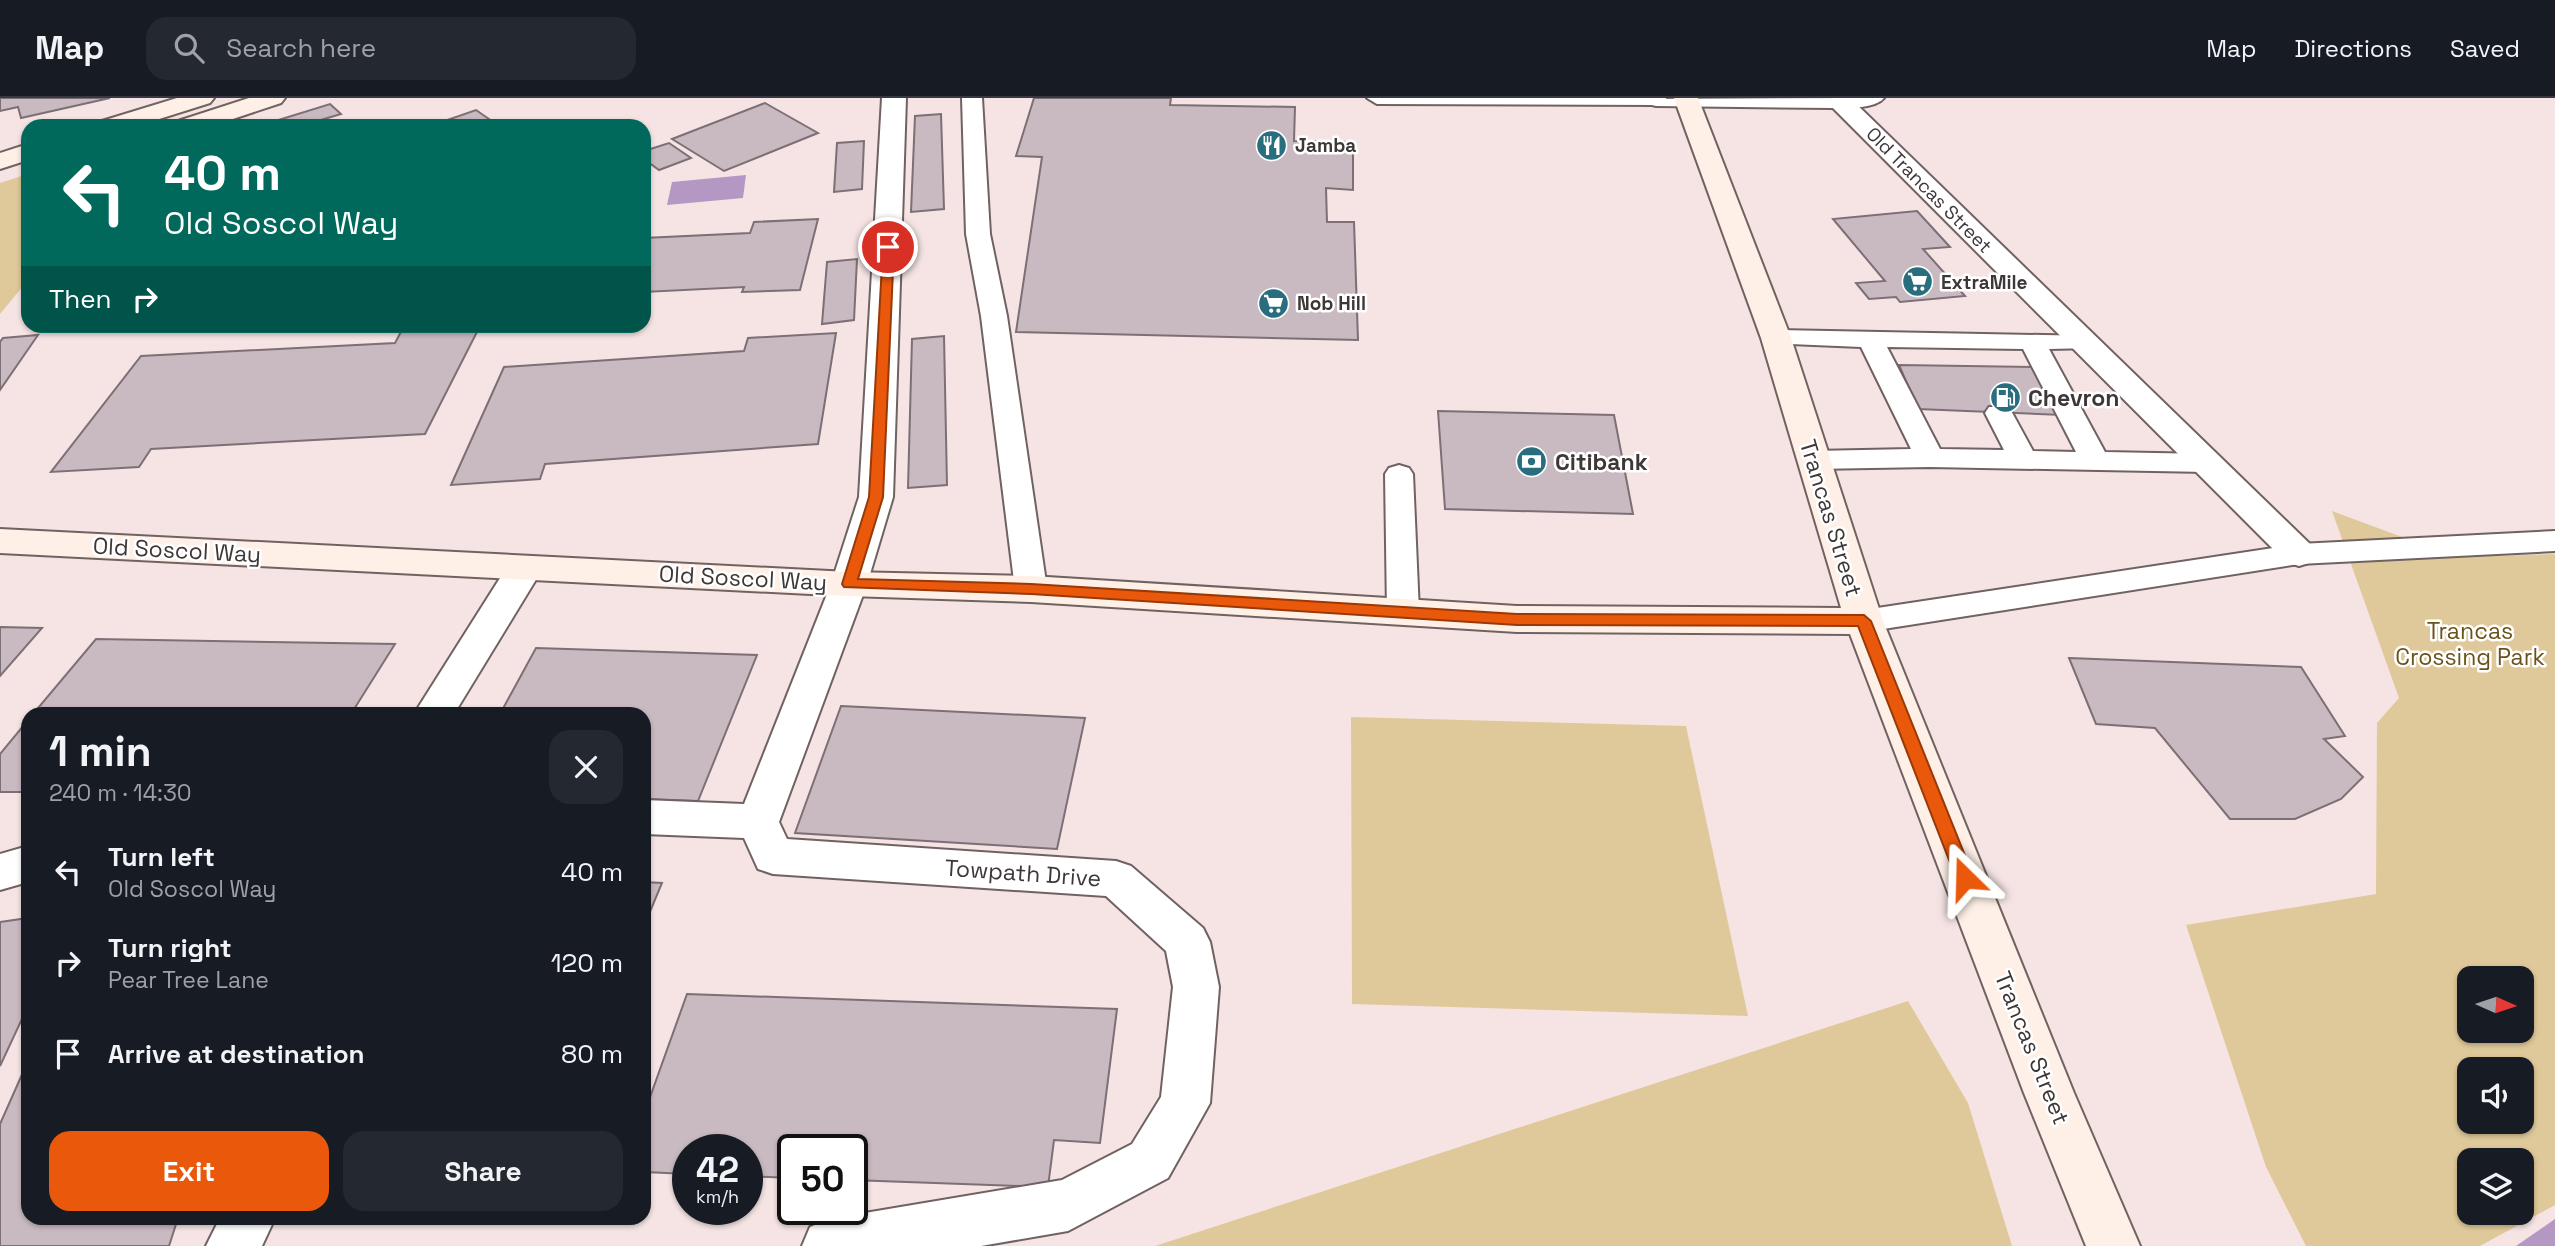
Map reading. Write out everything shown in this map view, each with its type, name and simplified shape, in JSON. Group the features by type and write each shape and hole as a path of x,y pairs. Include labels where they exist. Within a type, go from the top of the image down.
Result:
{"main road":[{"path":"128,119 166,103 202,98"},
{"path":"208,119 272,98"},
{"name":"Trancas Street","path":"1686,98 1776,338 1864,621 2049,1093 2113,1246"},
{"path":"0,161 21,154"},
{"path":"0,183 21,176"},
{"name":"Old Soscol Way","path":"0,541 849,584 1031,589 1517,619 1864,621"}],"street":[{"path":"651,817 758,821 849,584 876,497 894,98"},
{"path":"1656,99 1839,101"},
{"name":"Old Trancas Street","path":"1839,101 2299,554"},
{"path":"438,707 525,568"},
{"name":"Towpath Drive","path":"758,821 773,856 1116,879 1187,942 1196,987 1185,1102 1150,1161 1068,1205 829,1246"},
{"path":"0,872 21,866"},
{"path":"233,1246 244,1225"}],"lane":[{"path":"972,98 978,234 994,316 1031,589"},
{"path":"1377,98 1656,99"},
{"path":"1839,101 1874,98"},
{"path":"1776,338 2084,342"},
{"path":"1870,338 1930,458"},
{"path":"1954,340 1974,368"},
{"path":"2032,341 2095,461"},
{"path":"1999,413 2023,459"},
{"path":"1814,460 1930,458 2207,463"},
{"path":"1399,474 1403,612"},
{"path":"1864,621 2299,554 2555,541"}],"green space":[{"path":"21,176 21,288 0,314 0,183"},
{"name":"Trancas Crossing Park","path":"2332,511 2456,557 2555,554 2555,1205 2534,1216 2534,1148 2457,1148 2457,1225 2518,1225 2480,1246 2306,1246 2266,1167 2186,925 2376,894 2377,723 2399,698"},
{"path":"1351,717 1686,726 1748,1016 1352,1004"},
{"path":"1908,1001 1968,1103 2012,1246 1155,1246"}],"shaded area":[{"path":"746,175 743,198 667,205 672,182"},
{"path":"2555,1219 2555,1246 2516,1246"}],"building":[{"path":"0,98 110,98 21,118 18,107 0,111"},
{"path":"1034,98 1171,98 1170,105 1295,107 1294,141 1353,142 1353,190 1326,188 1327,222 1354,222 1358,340 1016,332 1042,157 1016,156"},
{"path":"765,103 818,133 724,171 672,139"},
{"path":"330,104 341,114 324,119 282,119"},
{"path":"476,110 489,119 450,119"},
{"path":"941,114 944,209 911,212 915,116"},
{"path":"864,141 862,189 834,192 837,143"},
{"path":"669,143 691,158 659,170 651,164 651,149"},
{"path":"1917,211 1950,247 1923,249 1965,296 1900,302 1896,297 1869,299 1856,283 1885,281 1833,219"},
{"path":"818,219 800,290 742,292 744,287 651,292 651,238 750,233 754,222"},
{"path":"857,259 854,320 822,324 827,262"},
{"path":"400,333 476,333 425,434 151,449 139,467 51,472 141,356 395,343"},
{"path":"836,333 818,444 545,464 540,479 451,485 504,367 744,351 748,338"},
{"path":"38,335 0,390 0,342 3,338"},
{"path":"944,336 947,485 908,488 912,339"},
{"path":"1899,365 2036,367 2061,415 1918,409"},
{"name":"Citibank","path":"1438,411 1614,415 1633,514 1445,509"},
{"path":"0,627 42,628 0,676"},
{"path":"96,639 395,644 355,707 39,707"},
{"path":"536,648 757,655 698,801 651,799 651,707 504,707"},
{"path":"2069,658 2301,667 2345,736 2324,739 2363,777 2341,799 2295,819 2230,819 2155,728 2096,724"},
{"path":"841,706 1085,718 1057,849 795,833"},
{"path":"21,728 21,792 0,792 0,754"},
{"path":"651,882 662,883 651,909"},
{"path":"21,919 21,1021 0,1066 0,922"},
{"path":"687,994 1117,1009 1100,1143 1054,1140 1048,1187 868,1181 868,1134 777,1134 777,1177 763,1177 763,1134 672,1134 672,1173 651,1172 651,1094"},
{"path":"21,1077 21,1225 176,1225 169,1246 0,1246 0,1124"}],"place":[{"name":"Jamba","path":"1272,145"},
{"name":"ExtraMile","path":"1918,282"},
{"name":"Nob Hill","path":"1274,303"},
{"name":"Chevron","path":"2005,398"},
{"name":"Citibank","path":"1532,462"}],"route":[{"path":"888,247 876,497 849,584 1031,589 1517,619 1864,621 1965,878"}]}
